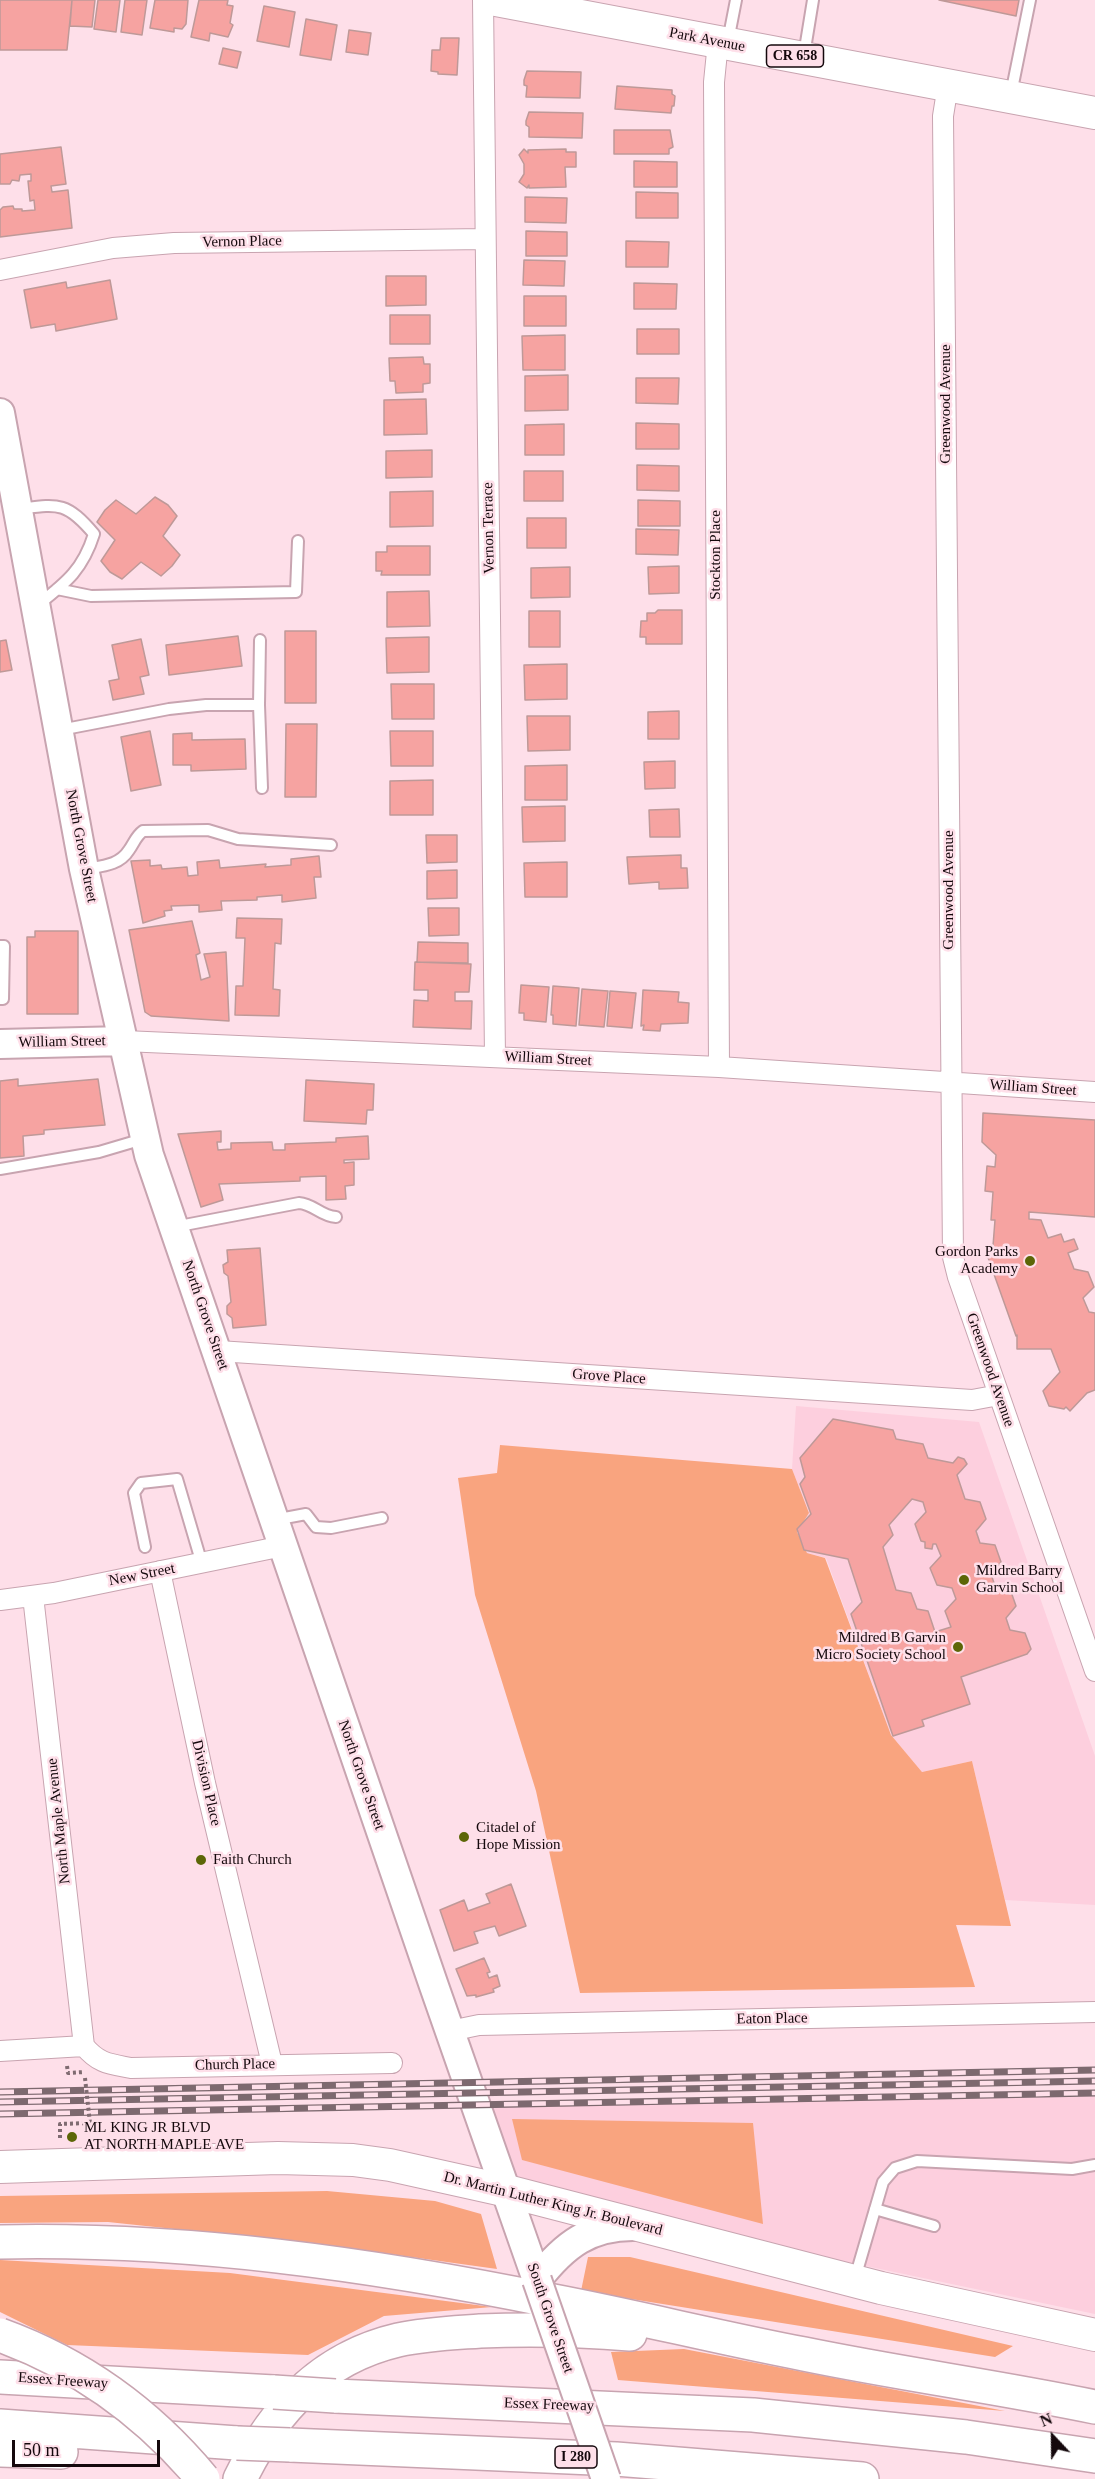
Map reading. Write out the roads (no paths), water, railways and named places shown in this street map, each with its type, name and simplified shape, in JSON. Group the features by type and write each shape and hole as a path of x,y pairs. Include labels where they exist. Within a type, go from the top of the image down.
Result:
{"highway":[{"path":"0,2242 131,2244 220,2250 391,2271 552,2300 805,2355 1095,2407"},
{"path":"240,2479 273,2421 305,2387 344,2360 370,2348 397,2340 425,2335 487,2331 590,2331 664,2337 805,2355"},
{"path":"0,2335 48,2355 109,2391 164,2436 204,2479"},
{"name":"Essex Freeway","path":"0,2378 753,2415 918,2431 1095,2456"},
{"name":"I 280","path":"0,2426 237,2443 616,2459 862,2479"},
{"path":"0,2451 98,2451 237,2443"}],"main road":[{"name":"Park Avenue","path":"496,0 590,13 723,43 1095,112"},
{"name":"North Grove Street","path":"0,413 18,509 46,598 60,730 84,869 149,1155 507,2191"},
{"name":"William Street","path":"0,1044 124,1041"},
{"name":"Dr. Martin Luther King Jr. Boulevard","path":"0,2167 324,2158 390,2165 507,2191 855,2282 1095,2335"},
{"name":"South Grove Street","path":"507,2191 606,2479"},
{"path":"537,2280 561,2252 581,2238 615,2227 643,2226"}],"street":[{"name":"Vernon Terrace","path":"483,0 495,1057"},
{"name":"Stockton Place","path":"719,1067 714,94 723,43"},
{"name":"Greenwood Avenue","path":"948,85 944,128 953,1257 1095,1671"},
{"name":"Vernon Place","path":"0,270 113,248 174,243 485,239"},
{"name":"William Street","path":"124,1041 719,1067 1095,1092"},
{"name":"Grove Place","path":"218,1351 972,1400 999,1395"},
{"name":"New Street","path":"0,1600 33,1596 202,1564 278,1533"},
{"name":"Division Place","path":"160,1572 205,1783 272,2064"},
{"name":"North Maple Avenue","path":"33,1596 84,2046"},
{"name":"Eaton Place","path":"450,2031 479,2025 1095,2012"},
{"name":"Church Place","path":"84,2046 93,2058 131,2068 272,2064 393,2064"},
{"path":"0,2051 84,2046"}],"lane":[{"path":"723,43 736,0"},
{"path":"804,58 813,0"},
{"path":"1011,97 1030,0"},
{"path":"18,509 55,504 77,513 94,534 87,555 71,578 46,598"},
{"path":"46,598 296,592 298,541"},
{"path":"260,640 259,705 262,788"},
{"path":"60,730 169,708 259,705"},
{"path":"84,869 115,863 128,851 137,835 143,831 208,830 238,839 331,845"},
{"path":"0,946 4,946 3,999 0,999"},
{"path":"0,1169 99,1152 145,1139"},
{"path":"174,1227 190,1222 299,1203 306,1203 326,1216 336,1217"},
{"path":"145,1547 134,1493 136,1488 141,1483 177,1479 202,1564"},
{"path":"278,1533 306,1514 316,1527 331,1528 382,1518"},
{"path":"855,2282 883,2182 895,2168 917,2161 1072,2169 1095,2165"},
{"path":"875,2209 934,2226"}],"railway":[{"path":"0,2092 1095,2070"},
{"path":"0,2102 1095,2081"},
{"path":"0,2114 1095,2093"}],"place":[{"name":"Gordon Parks Academy","path":"1030,1261"},
{"name":"Mildred Barry Garvin School","path":"964,1580"},
{"name":"Mildred B Garvin Micro Society School","path":"958,1647"},
{"name":"Citadel of Hope Mission","path":"464,1837"},
{"name":"Faith Church","path":"201,1860"},
{"name":"ML KING JR BLVD AT NORTH MAPLE AVE","path":"72,2137"}]}
